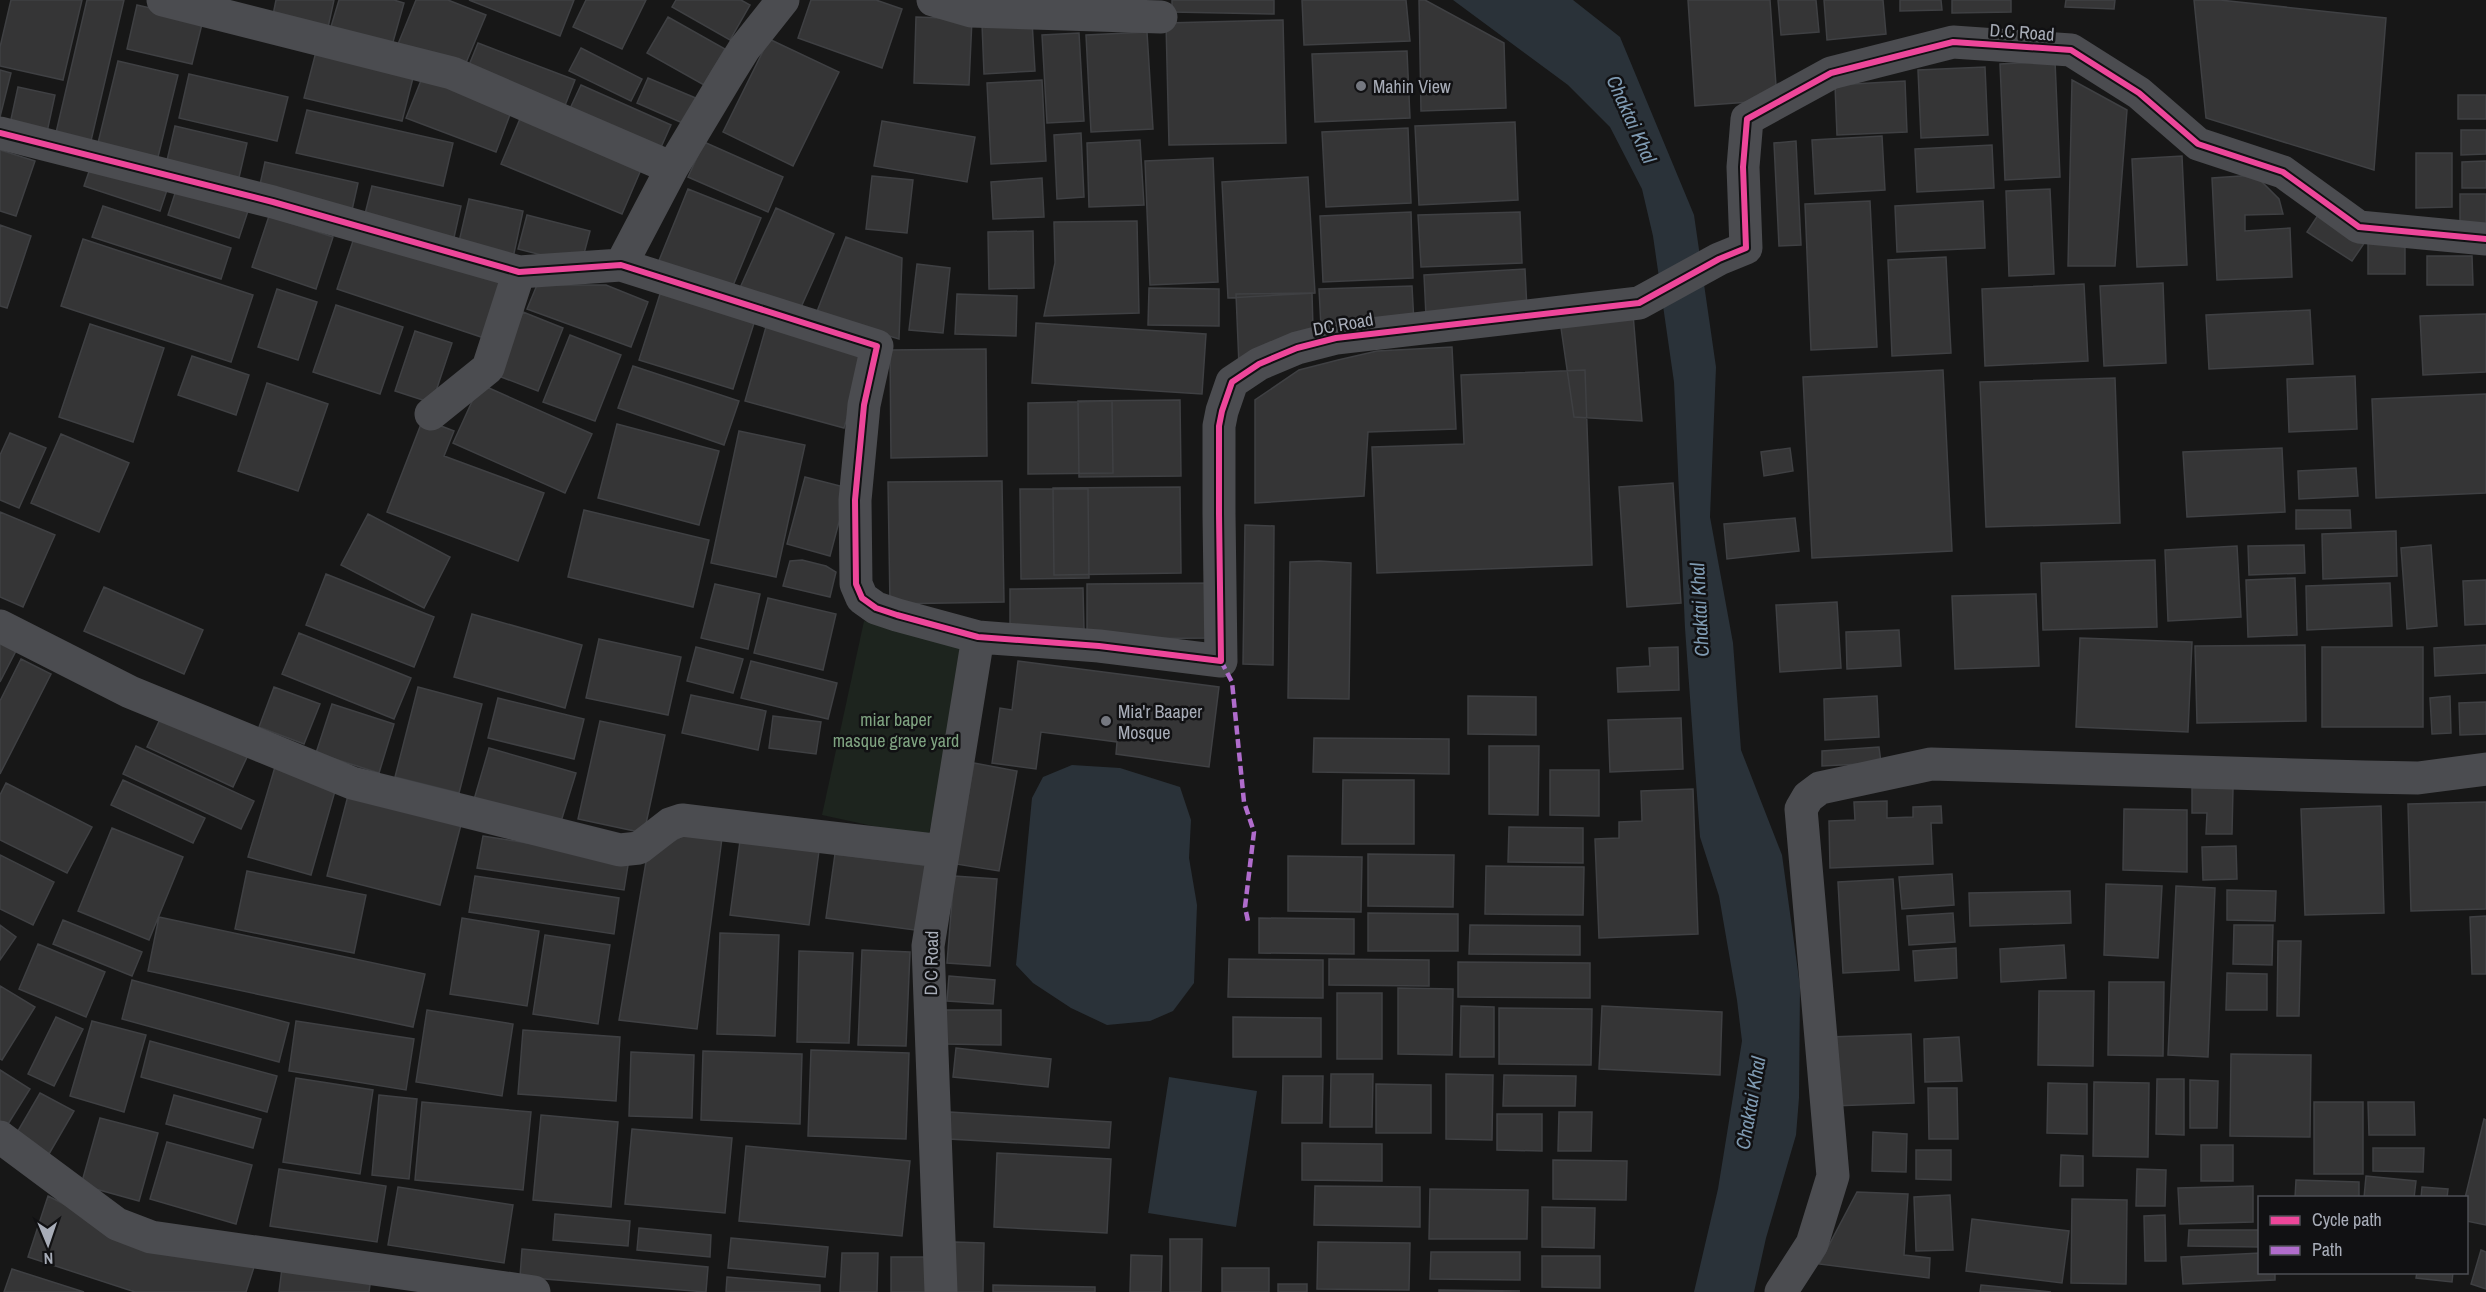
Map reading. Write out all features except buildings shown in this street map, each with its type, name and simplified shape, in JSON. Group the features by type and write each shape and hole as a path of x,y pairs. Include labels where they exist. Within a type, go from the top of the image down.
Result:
{"street":[{"path":"162,0 452,73 672,168"},
{"path":"621,265 672,168 744,49 783,0"},
{"path":"933,0 971,10 1161,17"},
{"name":"D.C Road","path":"1639,303 1719,259 1746,248 1743,167 1747,119 1831,73 1953,42 2071,50 2139,93 2198,144 2283,172 2359,227 2486,239"},
{"path":"0,133 273,202 519,272 621,265 877,346 864,405 857,470 856,584 861,598 876,608 978,637"},
{"path":"430,414 488,368 519,272"},
{"name":"DC Road","path":"978,637 1099,646 1221,661 1219,426 1232,382 1259,364 1297,348 1335,338 1639,303"},
{"path":"0,626 130,692 352,783 620,850 639,848 670,824 682,820 942,851"},
{"name":"D C Road","path":"941,1292 928,946 978,637"},
{"path":"1781,1292 1812,1244 1833,1176 1801,809 1808,797 1820,788 1931,764 2418,778 2486,770"},
{"path":"0,1137 117,1224 151,1237 534,1292"}],"green space":[{"name":"miar baper masque grave yard","path":"864,621 970,644 928,838 822,815"}],"water":[{"name":"Chaktai Khal","path":"1453,0 1573,0 1620,37 1694,215 1716,367 1710,517 1733,643 1741,750 1782,855 1800,986 1799,1098 1796,1135 1766,1238 1754,1292 1694,1292 1718,1189 1742,1041 1719,896 1700,837 1685,628 1674,382 1653,236 1642,189 1610,127 1568,85"},
{"path":"1072,765 1120,768 1180,787 1191,820 1189,858 1197,905 1194,983 1173,1011 1150,1021 1107,1025 1071,1008 1033,983 1016,965 1032,798 1043,777"},
{"path":"1169,1077 1257,1091 1236,1227 1148,1213"}],"marked path":[{"path":"1221,661 1232,682 1244,802 1254,832 1245,907 1248,921"}],"cycle path":[{"path":"0,133 273,202 519,272 621,265 877,346 864,405 855,500 856,584 862,598 876,608 978,637 1099,646 1221,661 1219,426 1232,382 1259,364 1297,348 1336,338 1639,303 1719,259 1746,248 1743,167 1747,119 1831,73 1953,42 2071,50 2139,93 2198,144 2283,172 2359,227 2486,239"}],"place":[{"name":"Mahin View","path":"1361,86"},
{"name":"Mia'r Baaper Mosque","path":"1106,721"}]}
